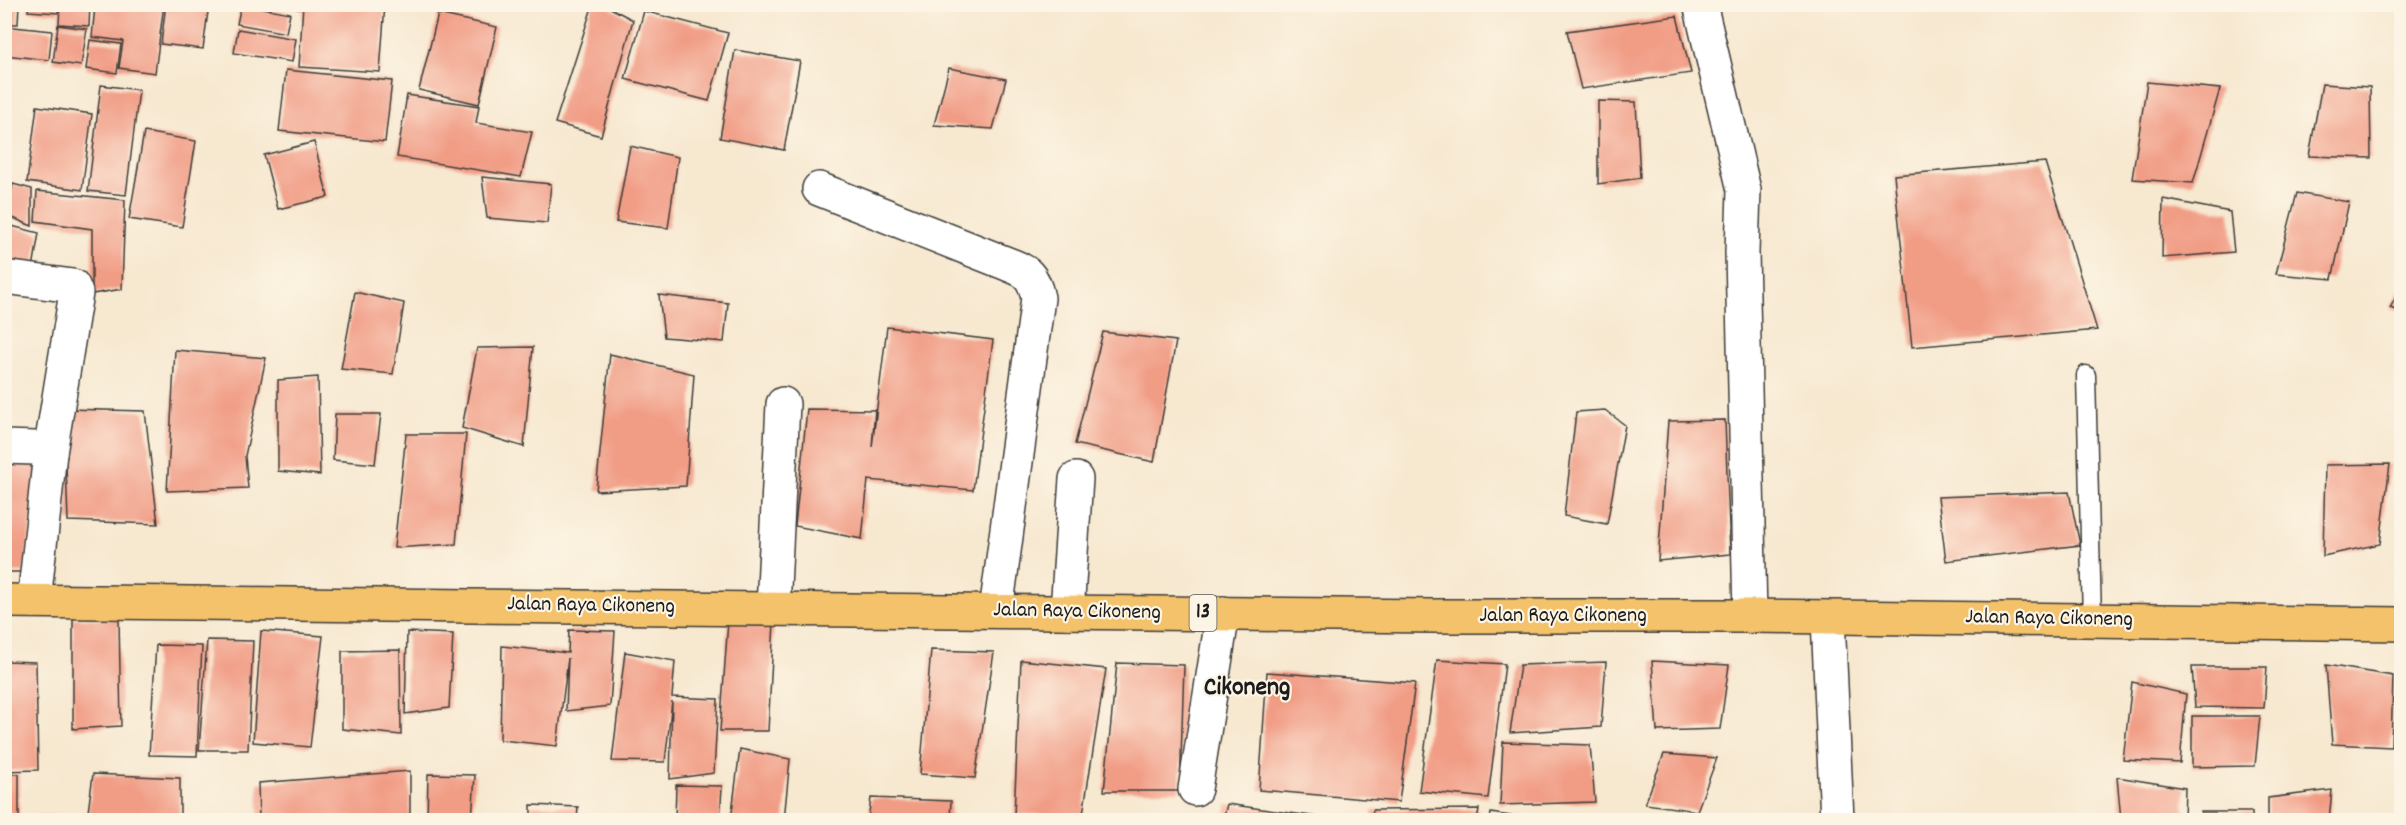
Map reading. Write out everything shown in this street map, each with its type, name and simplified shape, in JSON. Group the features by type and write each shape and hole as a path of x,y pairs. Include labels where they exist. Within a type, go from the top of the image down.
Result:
{"highway":[{"name":"Jalan Raya Cikoneng","path":"19,601 2402,624"}],"street":[{"path":"1700,4 1744,190 1742,252 1750,616"},
{"path":"819,189 1029,273 1034,281 1038,298 996,611"},
{"path":"4,277 73,286 76,293 50,453 19,601"},
{"path":"773,608 783,404"},
{"path":"4,447 35,448 50,453"},
{"path":"1068,612 1076,479"},
{"path":"1195,789 1223,614"},
{"path":"1828,618 1837,820"}],"lane":[{"path":"2086,375 2092,620"}],"building":[{"path":"4,4 19,4 18,24 4,24"},
{"path":"29,4 59,4 58,13 28,11"},
{"path":"60,4 90,4 89,26 59,24"},
{"path":"112,4 164,4 155,73 119,68 123,41 92,37 95,6 112,9"},
{"path":"166,4 209,4 203,49 161,44"},
{"path":"241,4 290,13 286,33 237,24"},
{"path":"277,4 299,4 299,9"},
{"path":"303,4 385,4 380,72 299,67"},
{"path":"593,4 603,4 633,20 601,136 555,123"},
{"path":"644,11 728,33 709,101 625,79"},
{"path":"438,14 497,27 479,104 419,90"},
{"path":"1677,16 1691,73 1581,89 1567,31"},
{"path":"58,25 87,29 81,66 53,62"},
{"path":"4,26 52,31 49,60 4,55"},
{"path":"238,29 296,39 292,62 234,53"},
{"path":"90,40 121,44 117,73 86,69"},
{"path":"735,50 800,61 784,150 720,138"},
{"path":"949,68 1006,79 993,129 934,125"},
{"path":"286,70 392,81 385,142 279,131"},
{"path":"2147,82 2220,89 2193,183 2132,179"},
{"path":"2322,84 2370,87 2371,158 2309,156"},
{"path":"101,85 139,90 126,195 88,191"},
{"path":"407,95 479,106 476,123 532,132 521,177 397,157"},
{"path":"1598,101 1636,102 1640,178 1598,184"},
{"path":"37,106 92,114 82,190 27,182"},
{"path":"144,132 196,141 182,227 129,219"},
{"path":"314,142 328,197 278,209 264,155"},
{"path":"630,146 678,157 668,228 616,222"},
{"path":"2045,162 2097,330 1912,347 1894,175"},
{"path":"482,177 551,184 547,223 487,218"},
{"path":"13,184 32,189 32,226 6,215"},
{"path":"37,191 125,200 122,289 92,294 92,229 35,221"},
{"path":"2297,193 2349,202 2332,279 2276,274"},
{"path":"2163,199 2230,212 2234,252 2162,258"},
{"path":"4,224 39,233 33,268 4,262"},
{"path":"2402,286 2402,312 2390,308"},
{"path":"355,292 404,303 393,374 341,369"},
{"path":"659,295 728,303 724,342 664,337"},
{"path":"887,327 993,340 973,490 868,480 862,539 795,526 807,409 875,410 872,447"},
{"path":"1103,332 1176,341 1154,462 1075,444"},
{"path":"533,347 524,447 462,428 477,348"},
{"path":"175,350 266,358 245,456 248,488 167,491"},
{"path":"610,354 694,374 686,486 596,491"},
{"path":"318,377 320,475 278,471 278,380"},
{"path":"64,409 145,411 158,524 68,521"},
{"path":"1605,410 1625,425 1607,524 1564,516 1576,412"},
{"path":"335,414 381,414 375,464 333,460"},
{"path":"1725,420 1730,554 1658,561 1668,421"},
{"path":"406,434 466,434 456,544 394,548"},
{"path":"41,459 24,572 4,572 4,463"},
{"path":"2390,464 2380,544 2323,556 2325,465"},
{"path":"2069,492 2080,545 1946,561 1938,497"},
{"path":"73,618 119,619 121,726 73,729"},
{"path":"728,621 774,622 768,731 720,731"},
{"path":"569,630 615,631 610,706 566,711 568,658 557,746 500,740 502,646 568,653"},
{"path":"261,631 323,636 310,747 253,742"},
{"path":"407,632 453,634 449,708 405,714"},
{"path":"207,640 253,641 248,750 199,750"},
{"path":"156,645 202,646 197,756 149,755"},
{"path":"400,650 401,735 342,729 342,651"},
{"path":"931,650 994,652 975,778 920,774"},
{"path":"625,652 675,661 672,697 718,699 714,773 670,779 672,701 665,762 612,761"},
{"path":"1021,660 1106,669 1083,814 1014,815"},
{"path":"1437,660 1505,664 1488,798 1419,791"},
{"path":"4,661 36,662 38,770 4,771"},
{"path":"1652,661 1729,665 1720,729 1657,731"},
{"path":"1606,662 1601,727 1510,733 1520,665"},
{"path":"1117,663 1184,665 1180,791 1104,791"},
{"path":"2326,665 2393,676 2391,747 2332,744"},
{"path":"2192,667 2267,667 2264,708 2195,707"},
{"path":"1267,672 1415,683 1399,802 1259,790"},
{"path":"2132,682 2186,694 2180,763 2123,760"},
{"path":"2192,716 2260,716 2255,766 2192,767"},
{"path":"1503,742 1590,745 1595,802 1500,805"},
{"path":"740,749 790,759 784,820 731,820"},
{"path":"1664,754 1717,758 1697,811 1645,804"},
{"path":"410,771 410,820 259,820 258,783"},
{"path":"4,774 19,774 19,820 4,820"},
{"path":"93,774 180,778 180,820 87,820"},
{"path":"428,774 475,775 472,820 427,820"},
{"path":"2117,777 2185,788 2184,820 2121,820"},
{"path":"676,785 722,786 720,820 675,820"},
{"path":"2332,790 2329,820 2268,820 2268,798"},
{"path":"871,798 951,801 950,820 868,820"},
{"path":"1227,804 1332,819 1332,820 1223,820"},
{"path":"531,805 578,807 577,820 531,820"},
{"path":"1479,809 1477,820 1371,820 1373,810"},
{"path":"2201,812 2252,812 2252,820 2200,820"},
{"path":"1491,813 1530,819 1490,820"},
{"path":"38,815 84,817 84,820 38,820"},
{"path":"1592,816 1606,820 1591,820"}],"district":[{"name":"Cikoneng","path":"1247,688"}]}
